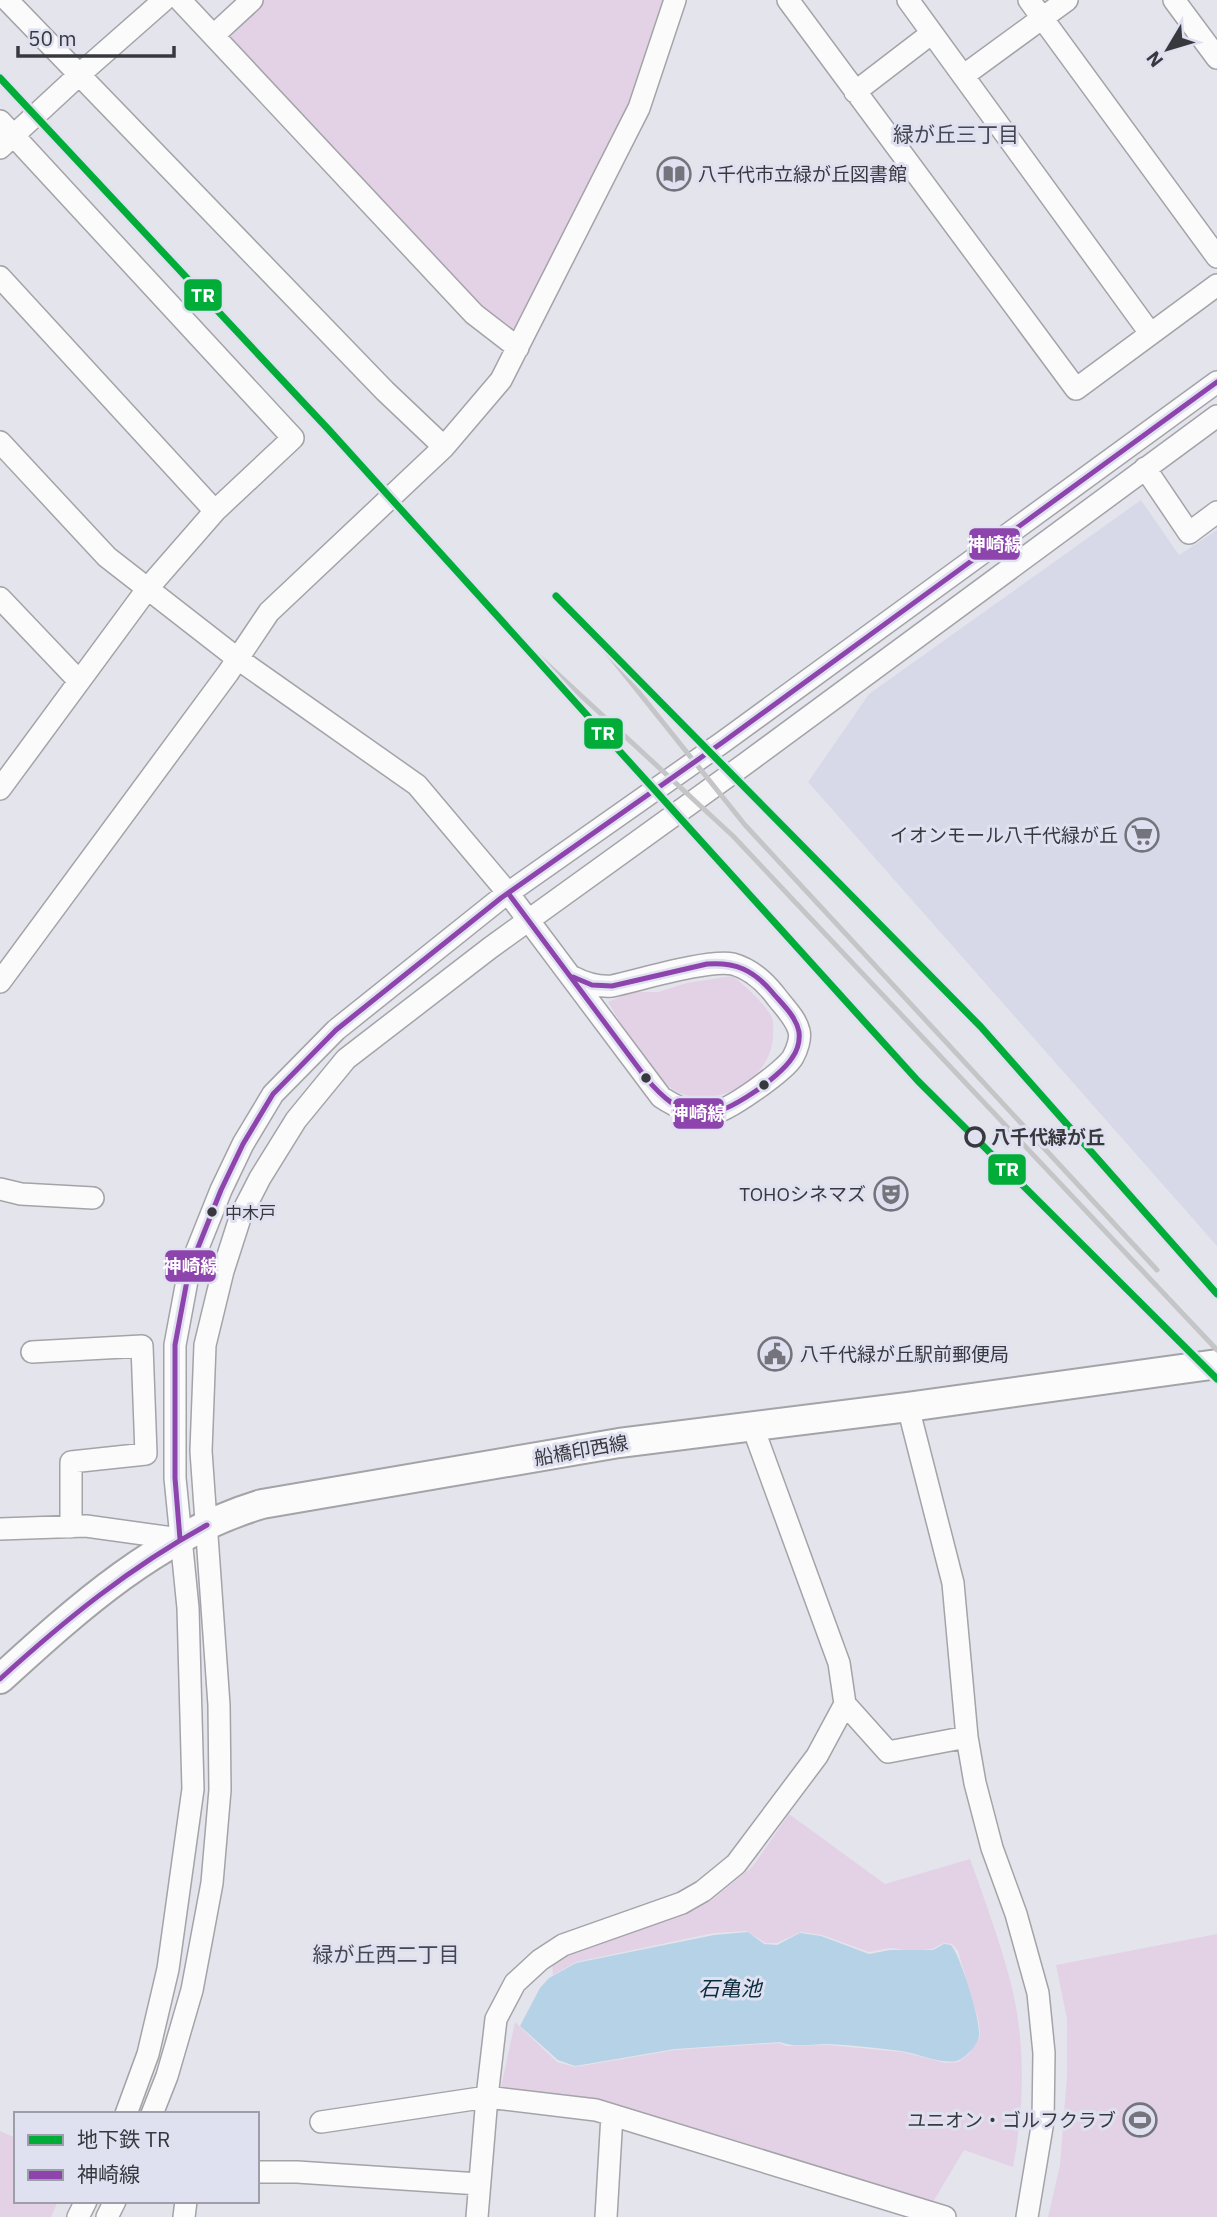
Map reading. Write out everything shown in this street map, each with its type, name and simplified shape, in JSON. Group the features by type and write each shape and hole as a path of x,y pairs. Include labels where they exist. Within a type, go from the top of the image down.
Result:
{"main road":[{"name":"船橋印西線","path":"0,1679 91,1598 141,1562 207,1525 262,1504 619,1443 908,1407 1217,1364"}],"street":[{"path":"8,0 385,391 444,447"},
{"path":"4,776 148,588 215,511 293,438 4,135 80,74 164,0"},
{"path":"180,0 474,314 518,348"},
{"path":"214,35 252,0"},
{"path":"0,982 238,659 269,612 444,447 501,380 639,108 675,0"},
{"path":"788,0 1076,390 1217,285"},
{"path":"908,0 1150,333"},
{"path":"1029,0 1217,257"},
{"path":"963,76 1067,0"},
{"path":"1174,0 1217,58"},
{"path":"855,92 932,33"},
{"path":"0,277 215,511"},
{"path":"127,2112 148,2054 168,1969 193,1789 188,1608 174,1478 175,1345 189,1270 221,1190 243,1144 273,1094 336,1030 508,893 723,742 1217,382"},
{"path":"153,2112 167,2076 192,1990 212,1883 220,1790 219,1705 201,1451 205,1345 223,1271 241,1215 296,1120 346,1059 528,919 745,764 1217,416"},
{"path":"0,442 107,557 238,659 417,785 508,893 661,1097 692,1112 713,1114 731,1107 784,1068 793,1058 798,1045 799,1031 791,1016 763,981 732,964 710,964 612,986 599,987 573,977"},
{"path":"1145,468 1189,533 1217,512"},
{"path":"0,598 79,681"},
{"path":"0,1189 21,1194 93,1198"},
{"path":"32,1352 142,1346 146,1454 71,1462 71,1527"},
{"path":"908,1407 953,1583 967,1737 975,1783 992,1848 1016,1914 1038,1993 1044,2053 1043,2121 1027,2217"},
{"path":"752,1425 839,1663 845,1704 888,1752 967,1737"},
{"path":"0,1529 86,1526 180,1539"},
{"path":"477,2217 486,2097 496,2019 514,1983 540,1960 563,1945 682,1903 703,1891 736,1864 817,1756 845,1704"},
{"path":"321,2122 486,2097 596,2110 878,2207 945,2217"},
{"path":"606,2217 612,2115"},
{"path":"259,2172 298,2172 478,2184"}],"shaded area":[{"path":"253,0 671,0 639,108 518,348 214,35"},
{"name":"イオンモール八千代緑が丘","path":"1141,500 1179,555 1217,530 1217,1246 808,782 869,694"},
{"path":"732,976 754,995 772,1018 771,1051 763,1066 737,1088 721,1095 687,1095 671,1088 636,1049 608,1002 632,992 658,992 687,983"},
{"path":"789,1814 885,1884 970,1859 991,1917 1015,1999 1022,2071 1020,2120 1013,2167 964,2150 933,2202 599,2099 501,2087 515,2022 557,2062 575,2067 675,2050 779,2043 786,2046 828,2045 902,2052 946,2063 958,2062 969,2054 980,2036 979,2022 958,1951 952,1944 944,1943 932,1949 913,1951 890,1948 869,1952 822,1935 801,1932 777,1943 765,1943 747,1931 714,1933 576,1962 553,1975 552,1965 568,1956 693,1911 712,1900 753,1866"},
{"name":"ユニオン・ゴルフクラブ","path":"1217,1934 1217,2217 1048,2217 1060,2165 1067,2075 1067,2019 1056,1965"},
{"path":"0,2131 14,2137 14,2203 57,2203 51,2217 0,2217"}],"water":[{"name":"石亀池","path":"748,1932 764,1944 777,1945 800,1933 821,1936 869,1954 890,1950 933,1950 944,1944 951,1945 960,1962 974,2004 979,2028 976,2043 965,2056 953,2061 901,2051 780,2042 675,2049 575,2066 558,2060 520,2026 540,1988 549,1978 576,1963 714,1935"}],"railway":[{"path":"585,625 745,825 1157,1270"},
{"path":"522,641 733,836 1217,1350"}],"metro line":[{"name":"TR","path":"0,78 329,430 918,1081 1217,1379"},
{"name":"TR","path":"556,596 981,1027 1217,1294"}],"transit line":[{"name":"神崎線","path":"180,1539 175,1478 175,1345 189,1270 221,1190 243,1144 273,1094 336,1030 501,898 723,742 1217,382"},
{"name":"神崎線","path":"508,893 646,1078 678,1107 703,1114 713,1113 739,1102 786,1066 798,1046 799,1032 788,1010 758,978 735,966 707,964 612,986 592,985 573,977"},
{"name":"神崎線","path":"0,1679 99,1596 151,1558 207,1525"}],"place":[{"name":"八千代市立緑が丘図書館","path":"674,174"},
{"name":"イオンモール八千代緑が丘","path":"1142,835"},
{"name":"八千代緑が丘","path":"975,1137"},
{"name":"TOHOシネマズ","path":"891,1194"},
{"name":"中木戸","path":"212,1212"},
{"name":"八千代緑が丘駅前郵便局","path":"775,1354"},
{"name":"ユニオン・ゴルフクラブ","path":"1140,2120"}],"district":[{"name":"緑が丘三丁目","path":"956,135"},
{"name":"緑が丘西二丁目","path":"386,1955"}]}
